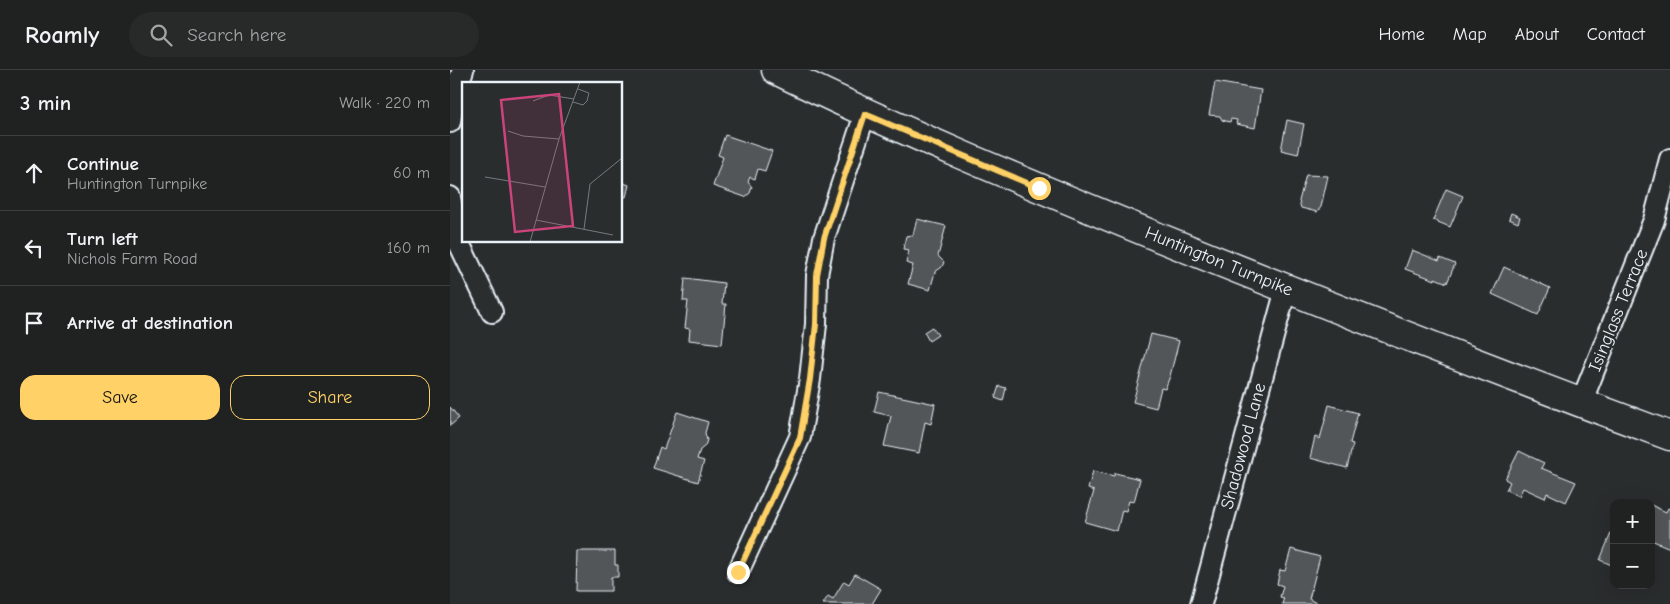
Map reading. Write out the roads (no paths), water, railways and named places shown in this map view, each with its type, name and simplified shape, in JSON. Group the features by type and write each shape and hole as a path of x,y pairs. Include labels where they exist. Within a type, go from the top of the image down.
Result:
{"main road":[{"name":"Huntington Turnpike","path":"776,70 865,114 1056,195 1286,289 1670,436"}],"street":[{"path":"450,122 455,92 463,70"},
{"path":"738,572 800,438 810,379 816,324 817,275 822,247 865,114"},
{"name":"Isinglass Terrace","path":"1581,403 1654,220 1670,159"},
{"path":"450,197 459,243 492,312"},
{"name":"Shadowood Lane","path":"1201,604 1286,289"}]}
